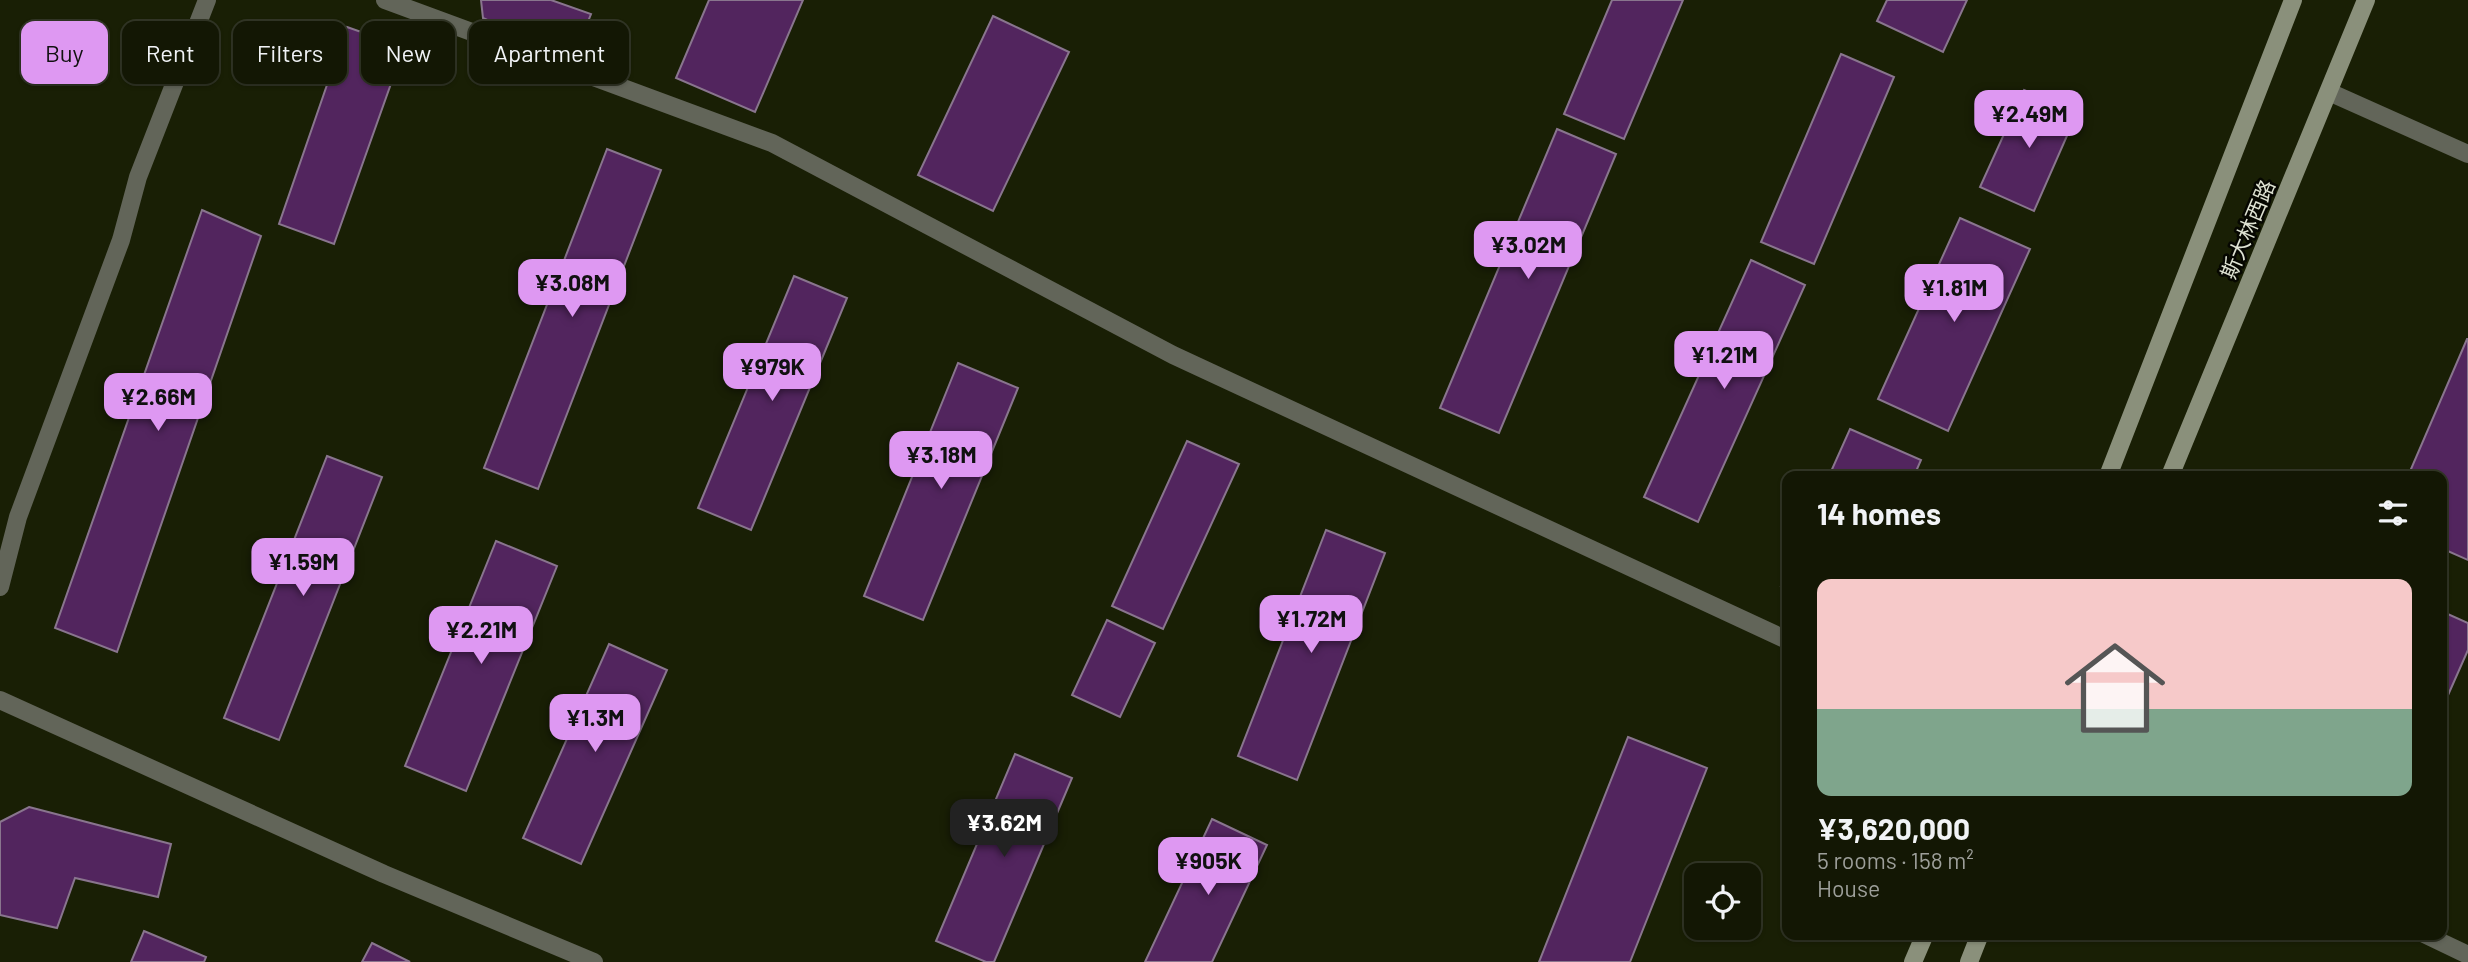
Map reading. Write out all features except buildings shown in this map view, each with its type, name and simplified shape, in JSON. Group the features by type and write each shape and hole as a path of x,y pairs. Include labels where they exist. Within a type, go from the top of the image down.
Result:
{"main road":[{"name":"斯大林西路","path":"2110,471 2293,0"},
{"name":"斯大林西路","path":"2172,471 2366,0"},
{"path":"1913,962 1922,940"},
{"path":"1969,962 1978,940"}],"street":[{"path":"0,587 18,517 121,240 138,177 207,0"},
{"path":"385,0 772,144 1173,355 1782,638"},
{"path":"2329,92 2468,154"},
{"path":"0,700 384,874 594,962"},
{"path":"2437,940 2468,955"}]}
